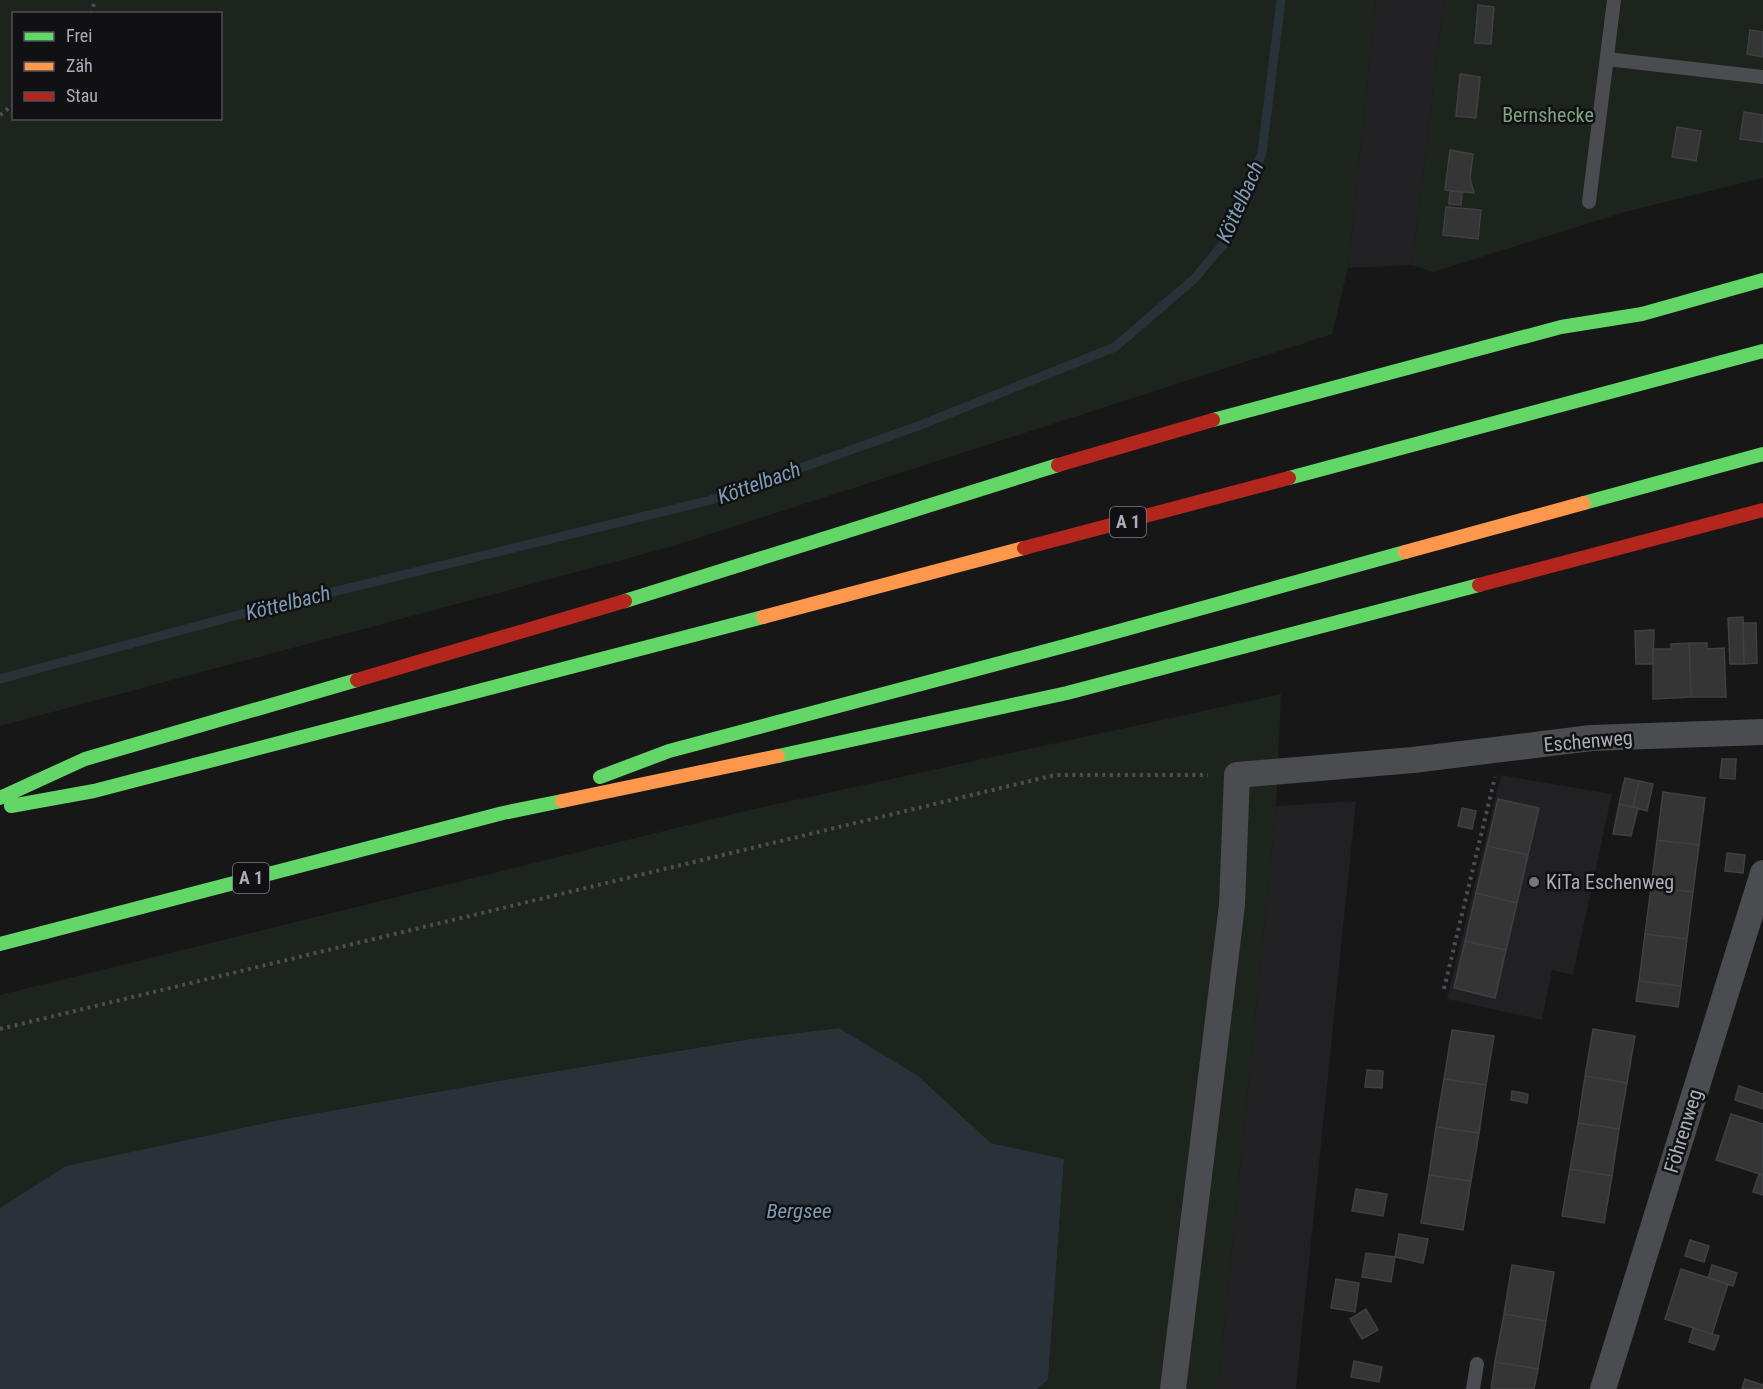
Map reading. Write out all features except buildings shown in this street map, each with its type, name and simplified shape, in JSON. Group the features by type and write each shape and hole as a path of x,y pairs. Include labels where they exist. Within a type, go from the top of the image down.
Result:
{"highway":[{"path":"0,798 85,759 552,624 1169,432 1561,327 1641,314 1763,280"},
{"name":"A 1","path":"0,808 94,791 1306,475 1763,351"},
{"name":"A 1","path":"0,944 503,813 669,751 1072,644 1763,454"},
{"path":"503,813 1067,693 1763,510"}],"street":[{"name":"Eschenweg","path":"1237,776 1413,760 1591,738 1763,732"},
{"path":"1173,1389 1232,905 1237,776"},
{"name":"Föhrenweg","path":"1603,1389 1763,873"}],"lane":[{"path":"1589,202 1614,0"},
{"path":"1607,59 1763,77"},
{"path":"1473,1389 1477,1364"}],"path":[{"path":"0,115 12,106"},
{"path":"1444,989 1497,770 1496,750"},
{"path":"0,1029 1055,775 1237,776"}],"shaded area":[{"path":"1376,0 1444,0 1412,265 1348,268"},
{"name":"KiTa Eschenweg","path":"1501,775 1612,794 1573,975 1552,970 1542,1020 1447,999"},
{"path":"1356,801 1296,1389 1218,1389 1276,806"}],"green space":[{"path":"0,0 1376,0 1348,268 1332,334 670,547 0,726"},
{"name":"Bernshecke","path":"1444,0 1763,0 1763,178 1625,212 1433,272 1412,265"},
{"path":"1281,694 1276,806 1218,1389 1037,1389 1048,1380 1064,1160 991,1143 917,1075 839,1028 757,1038 279,1120 67,1166 0,1208 0,995 749,810"}],"water":[{"name":"Bergsee","path":"839,1028 917,1075 991,1143 1064,1159 1048,1380 1037,1389 0,1389 0,1208 66,1166 279,1120 757,1038"}],"waterway":[{"name":"Köttelbach","path":"0,679 234,616 711,500 918,426 1115,347 1194,279 1227,240 1262,153 1281,0"}],"traffic: fast":[{"path":"1213,420 1561,327 1642,314 1763,280"},
{"path":"1289,478 1763,351"},
{"path":"1584,503 1763,454"},
{"path":"625,601 1058,465"},
{"path":"600,777 669,751 1072,644 1405,552"},
{"path":"778,756 1067,693 1479,585"},
{"path":"11,806 94,791 763,617"},
{"path":"0,798 85,759 357,680"},
{"path":"0,944 503,813 562,801"}],"traffic: slow":[{"path":"1405,552 1584,503"},
{"path":"763,617 1024,548"},
{"path":"562,801 778,756"}],"traffic: jam":[{"path":"1058,465 1213,420"},
{"path":"1024,548 1289,478"},
{"path":"1479,585 1763,510"},
{"path":"357,680 625,601"}],"place":[{"name":"KiTa Eschenweg","path":"1534,882"}]}
